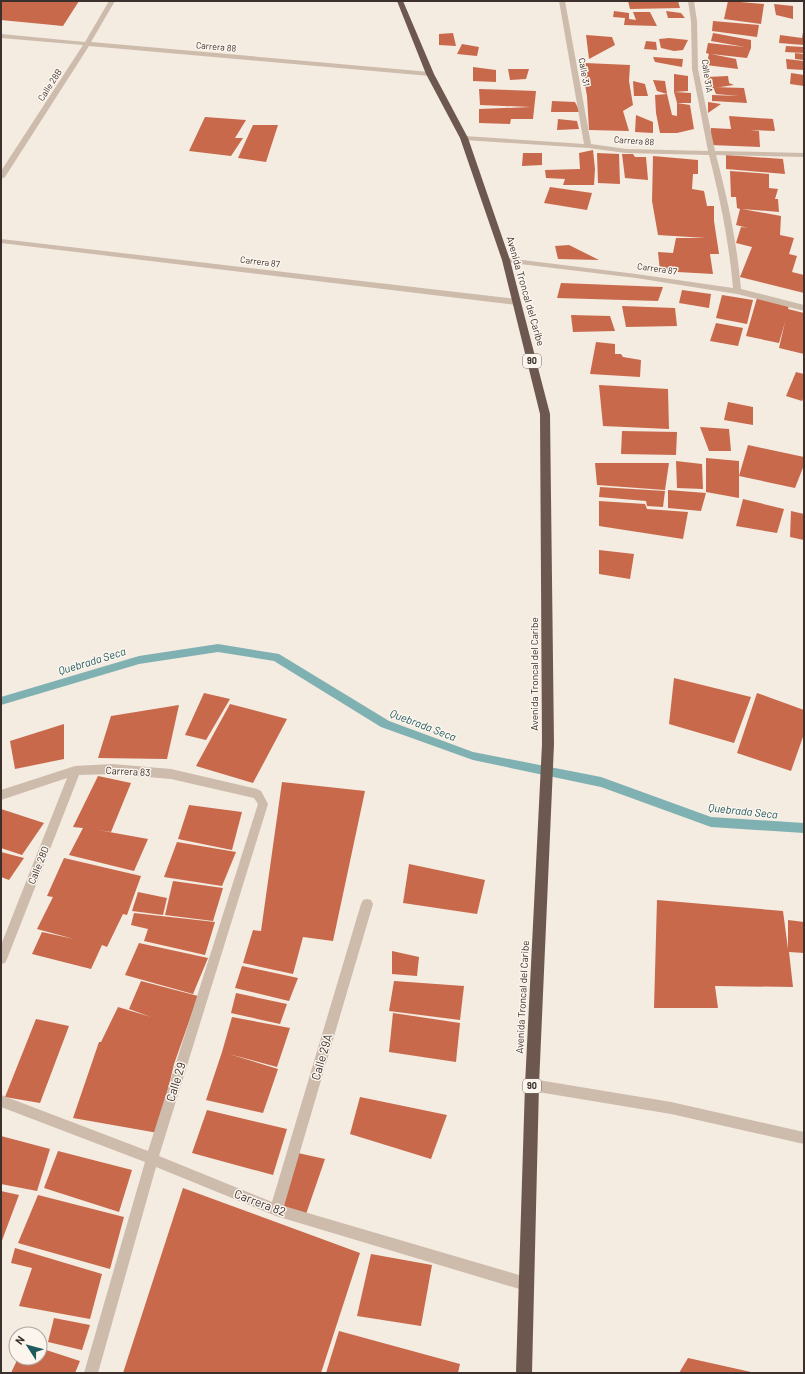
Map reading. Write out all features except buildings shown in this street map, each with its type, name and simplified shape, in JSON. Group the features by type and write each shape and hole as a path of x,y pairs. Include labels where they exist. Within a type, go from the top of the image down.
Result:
{"highway":[{"name":"Avenida Troncal del Caribe","path":"400,1 430,74 464,138 506,260 545,414 548,744 544,800 532,1085 524,1373"}],"street":[{"name":"Calle 28B","path":"1,177 87,44 112,1"},
{"name":"Calle 31","path":"562,1 588,146"},
{"name":"Calle 31A","path":"691,1 694,21 695,69 712,154 725,204 734,255 737,291"},
{"name":"Carrera 88","path":"1,36 430,74"},
{"name":"Carrera 88","path":"464,138 588,146 626,151 804,155"},
{"name":"Carrera 87","path":"1,241 517,302"},
{"name":"Carrera 87","path":"506,260 636,276 737,291 804,308"},
{"name":"Carrera 83","path":"1,795 75,771 112,769 171,774 257,794"},
{"name":"Calle 28D","path":"1,959 75,771"},
{"name":"Calle 29","path":"91,1373 152,1159 262,804 257,794"},
{"name":"Calle 29A","path":"276,1210 367,904"},
{"path":"532,1085 671,1108 804,1138"},
{"name":"Carrera 82","path":"1,1101 152,1159 276,1210 526,1284"}],"waterway":[{"name":"Quebrada Seca","path":"1,701 139,660 218,648 276,657 385,724 473,756 601,782 711,822 804,828"}]}
